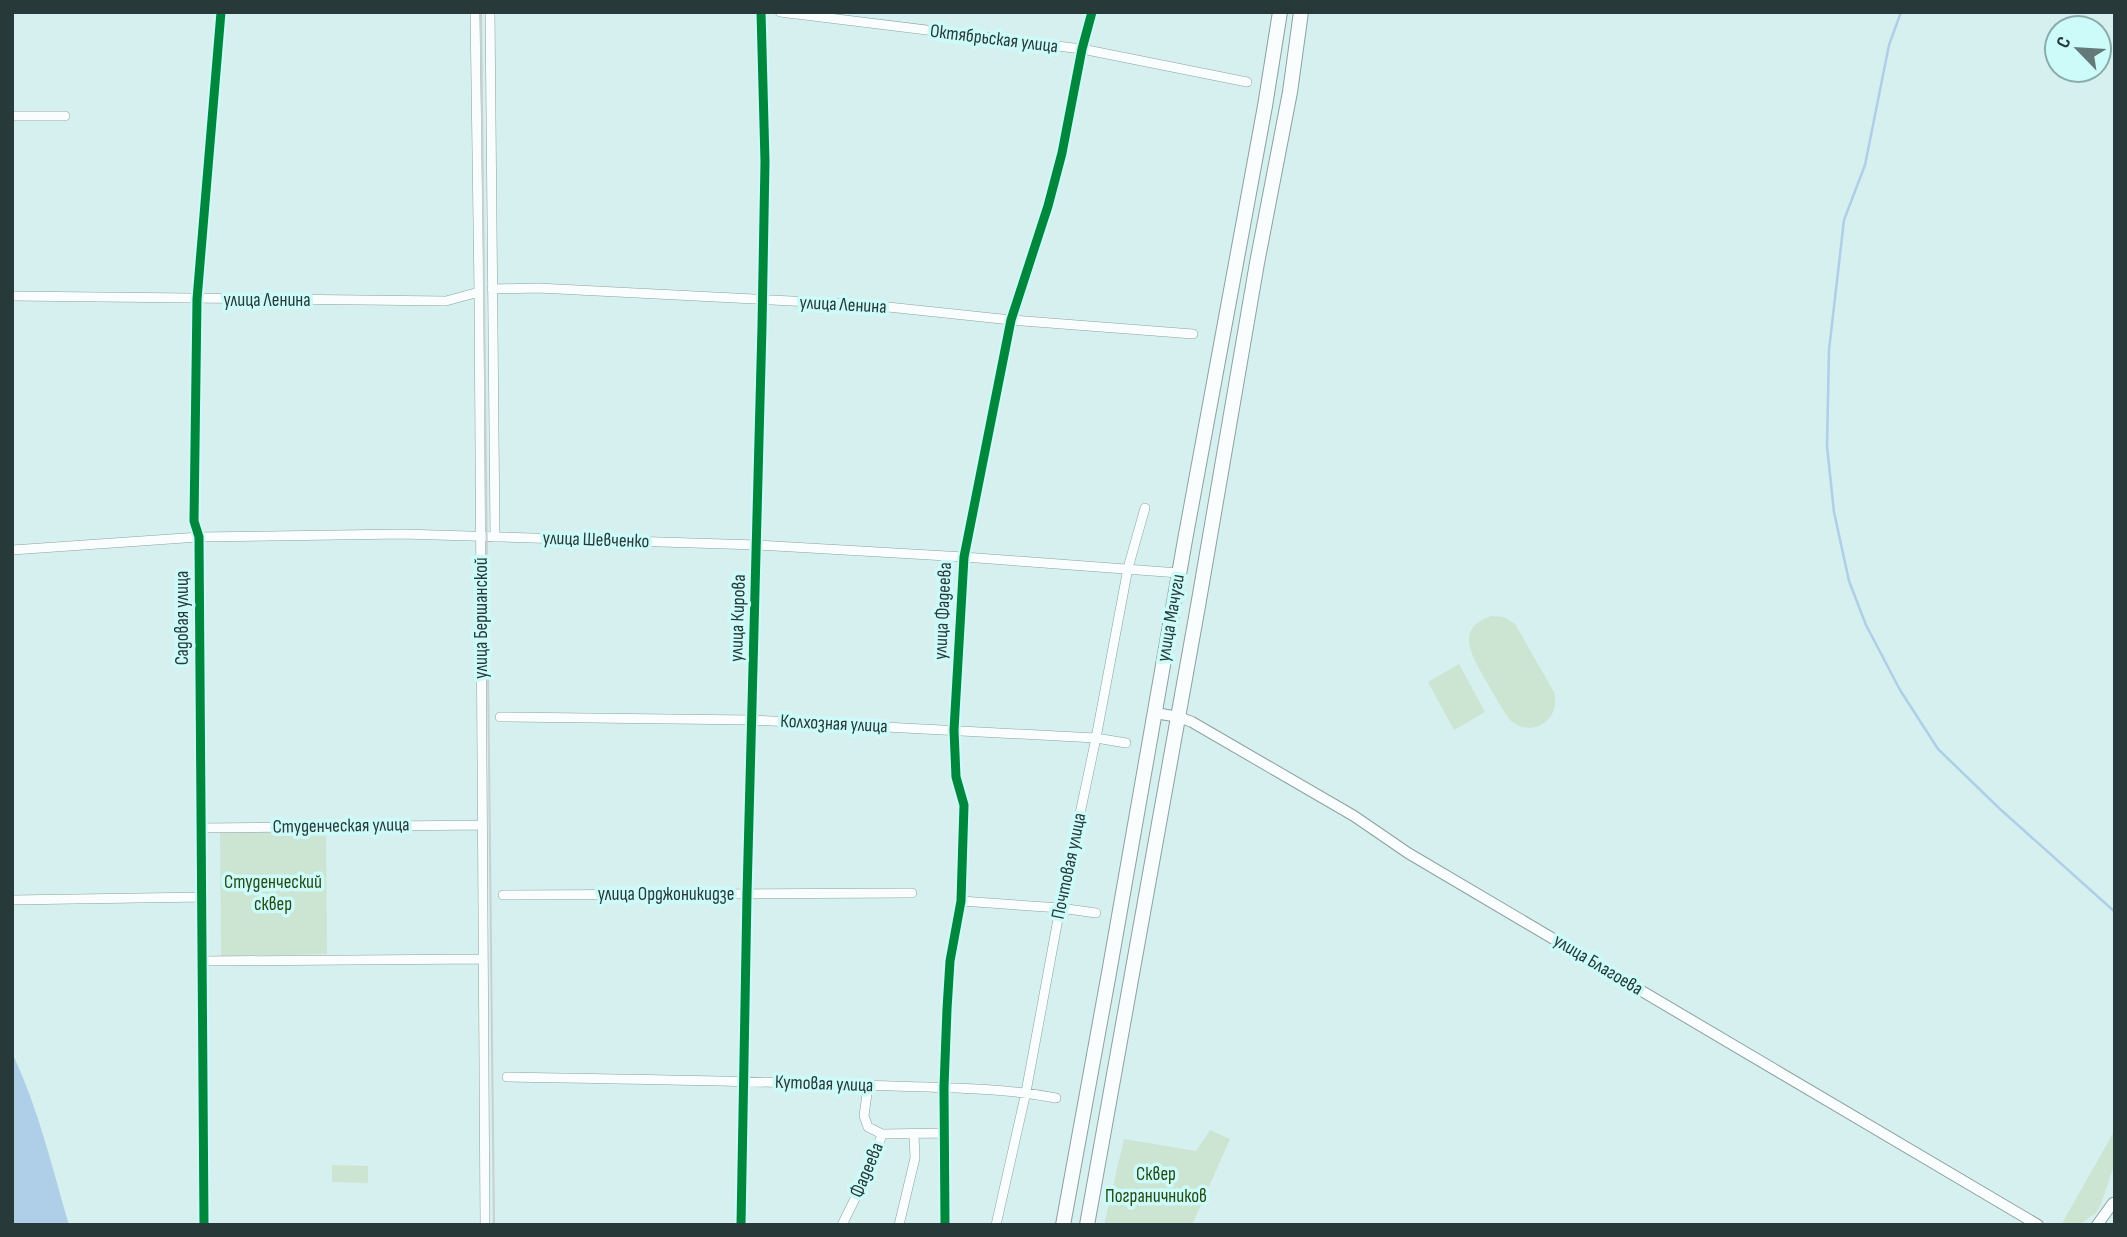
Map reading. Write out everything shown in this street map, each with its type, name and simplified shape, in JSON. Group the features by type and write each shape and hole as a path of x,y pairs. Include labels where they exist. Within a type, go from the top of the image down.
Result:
{"main road":[{"name":"улица Мачуги","path":"1063,1225 1280,12"},
{"name":"улица Мачуги","path":"1087,1225 1179,717 1257,263 1290,92 1301,12"},
{"path":"1199,463 1209,474 1217,472 1223,464"}],"street":[{"name":"Садовая улица","path":"204,1225 199,537 194,521 197,299 221,12"},
{"name":"улица Бершанской","path":"475,12 485,1225"},
{"name":"улица Бершанской","path":"490,12 495,537"},
{"name":"улица Кирова","path":"741,1225 765,162 761,12"},
{"name":"Октябрьская улица","path":"780,12 1083,49 1247,82"},
{"name":"улица Фадеева","path":"945,1225 944,1087 950,961 961,901 964,805 956,777 954,730 964,557 1011,320 1062,153 1092,12"},
{"path":"12,116 65,116"},
{"name":"улица Ленина","path":"492,289 538,288 869,305 1011,320 1194,334"},
{"name":"улица Ленина","path":"12,296 446,301 479,292"},
{"name":"Почтовая улица","path":"996,1225 1026,1092 1128,568 1145,508"},
{"name":"улица Шевченко","path":"12,551 199,537 403,534 757,545 1179,573"},
{"name":"улица Благоева","path":"1155,713 1192,722 1354,816 1408,853 2038,1225"},
{"name":"Колхозная улица","path":"500,717 752,720 1096,738 1126,743"},
{"name":"Студенческая улица","path":"200,828 482,825"},
{"name":"улица Орджоникидзе","path":"503,895 912,893"},
{"path":"12,900 203,897"},
{"path":"961,901 1096,913"},
{"path":"203,961 483,959"},
{"name":"Кутовая улица","path":"507,1077 743,1080 944,1087 1026,1092 1056,1098"},
{"path":"867,1086 864,1116 868,1127 882,1135"},
{"name":"Фадеева","path":"842,1225 873,1162 882,1135 945,1133"},
{"path":"899,1225 915,1158 914,1135"},
{"path":"2097,1225 2114,1202"},
{"path":"2105,1225 2114,1202"}],"green space":[{"path":"1491,616 1504,617 1515,624 1554,692 1553,711 1543,724 1527,728 1510,720 1476,663 1469,636 1472,628"},
{"path":"1459,664 1485,712 1454,730 1428,682"},
{"name":"Студенческий сквер","path":"326,831 327,954 221,956 220,832"},
{"name":"Сквер Пограничников","path":"1210,1130 1230,1139 1192,1225 1104,1225 1124,1139 1196,1151"},
{"path":"2115,1130 2115,1163 2096,1213 2079,1225 2061,1225"},
{"path":"332,1165 368,1166 368,1183 332,1182"}],"water":[{"path":"12,1053 37,1116 69,1225 12,1225"}],"waterway":[{"path":"1901,12 1889,45 1865,165 1844,220 1829,350 1827,446 1834,512 1849,581 1866,625 1900,690 1938,749 2000,809 2115,912"}],"tram line":[{"path":"481,12 494,1225"}],"cycle path":[{"path":"204,1225 199,537 194,521 197,299 221,12"},
{"path":"741,1225 765,162 761,12"},
{"path":"945,1225 944,1087 947,1009 950,961 961,901 964,805 956,777 954,730 964,557 1011,320 1062,153 1092,12"}]}
